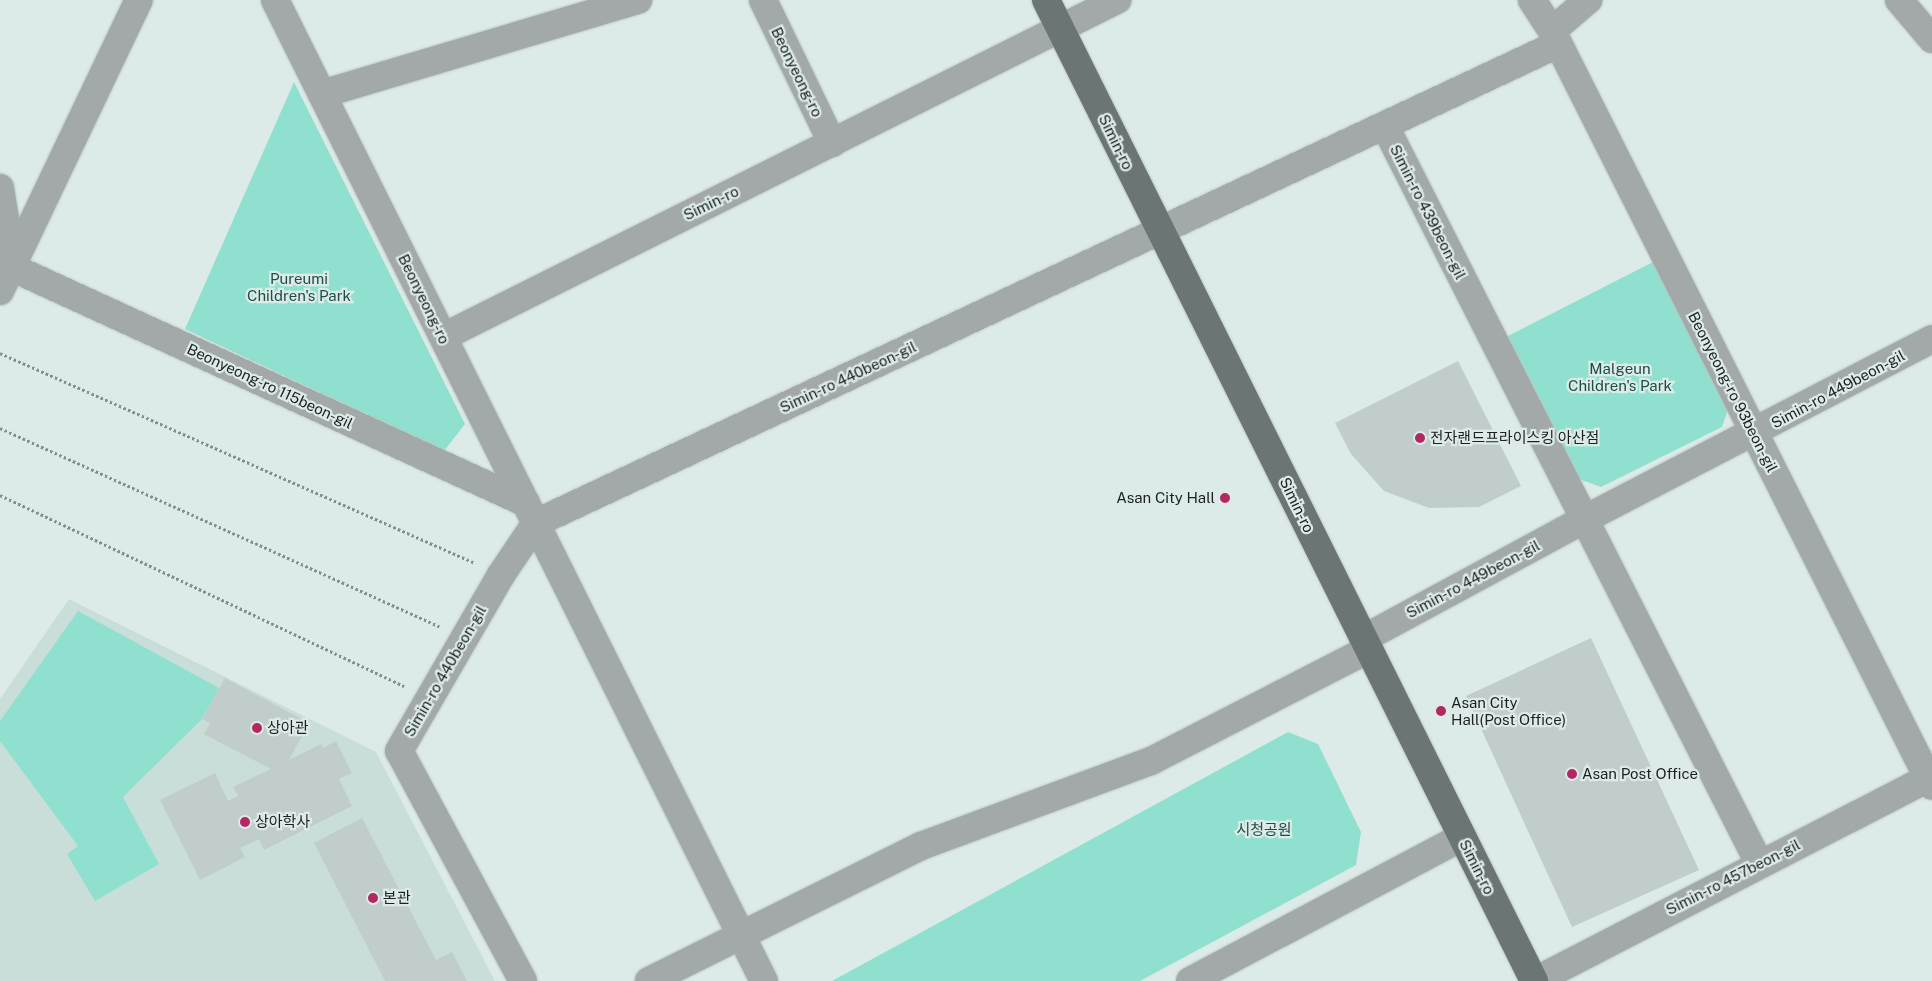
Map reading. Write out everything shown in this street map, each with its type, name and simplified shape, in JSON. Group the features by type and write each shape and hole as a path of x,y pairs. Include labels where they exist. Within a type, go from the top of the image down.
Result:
{"main road":[{"name":"Simin-ro","path":"1046,0 1462,838 1535,981"}],"street":[{"path":"7,280 139,0"},
{"name":"Beonyeong-ro","path":"275,0 531,513"},
{"path":"322,94 638,0"},
{"name":"Beonyeong-ro","path":"763,0 832,143"},
{"path":"1060,28 1116,0"},
{"name":"Beonyeong-ro 93beon-gil","path":"1532,0 1555,38 1931,780"},
{"path":"1385,126 1555,38 1588,0"},
{"path":"1899,0 1932,39"},
{"name":"Simin-ro","path":"443,337 1060,28"},
{"name":"Simin-ro 439beon-gil","path":"1160,231 1385,126 1583,520"},
{"path":"0,188 7,280"},
{"name":"Simin-ro 440beon-gil","path":"523,981 399,751 500,575 531,513 1160,231"},
{"name":"Beonyeong-ro 115beon-gil","path":"7,280 531,513"},
{"name":"Simin-ro 449beon-gil","path":"649,981 921,846 1151,761 1366,644 1583,520 1932,339"},
{"path":"531,513 764,981"},
{"path":"1583,520 1759,863"},
{"name":"Simin-ro 457beon-gil","path":"1535,981 1759,863 1931,780"},
{"path":"1190,981 1462,838"}],"path":[{"path":"0,353 500,575"},
{"path":"0,428 464,638"},
{"path":"0,495 428,698"}],"shaded area":[{"path":"69,599 376,752 495,981 0,981 0,699"}],"green space":[{"name":"Pureumi Children's Park","path":"294,82 465,424 444,451 185,329"},
{"name":"Malgeun Children's Park","path":"1655,261 1729,406 1722,427 1601,487 1579,479 1506,337"},
{"path":"78,611 219,688 202,719 123,797 159,864 95,901 67,854 78,846 0,741 0,721"},
{"name":"시청공원","path":"1288,732 1318,744 1361,832 1356,865 1140,981 832,981"}],"building":[{"name":"전자랜드프라이스킹 아산점","path":"1458,361 1521,486 1479,507 1429,508 1384,491 1351,454 1335,423"},
{"path":"1591,638 1699,870 1572,927 1466,696"},
{"name":"상아학사","path":"225,678 309,723 289,760 321,744 323,748 336,741 352,773 339,779 352,806 264,850 259,839 240,848 245,857 200,880 160,800 215,773 228,801 238,796 233,787 271,769 204,734 210,723 202,719"},
{"name":"본관","path":"362,818 436,960 452,952 467,981 385,981 314,843"}],"place":[{"name":"전자랜드프라이스킹 아산점","path":"1420,438"},
{"name":"Asan City Hall","path":"1225,498"},
{"name":"Asan City Hall(Post Office)","path":"1441,711"},
{"name":"상아관","path":"257,728"},
{"name":"Asan Post Office","path":"1572,774"},
{"name":"상아학사","path":"245,822"},
{"name":"본관","path":"373,898"}]}
